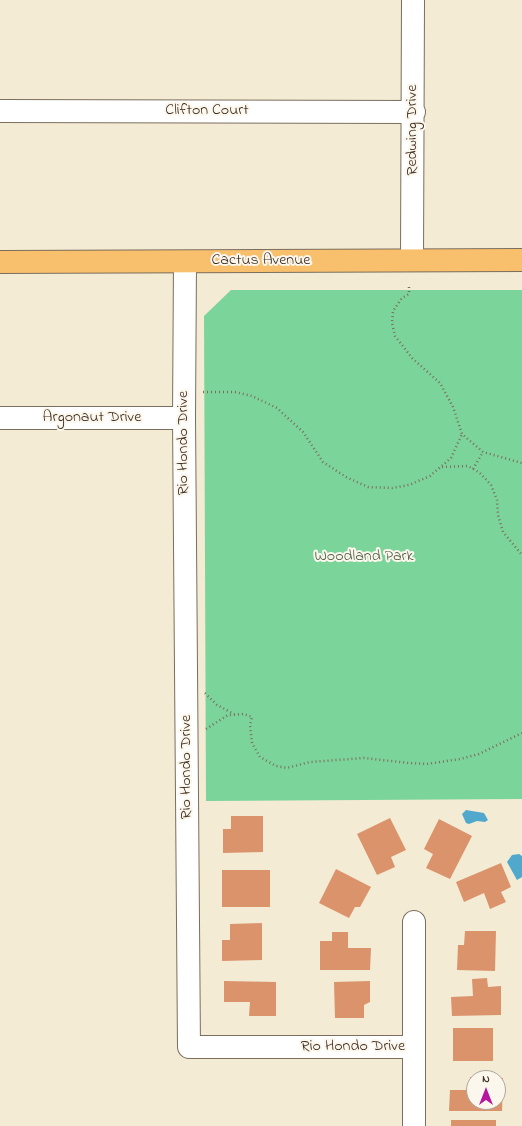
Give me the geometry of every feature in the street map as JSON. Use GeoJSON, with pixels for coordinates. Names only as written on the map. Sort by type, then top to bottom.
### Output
{"type":"FeatureCollection","features":[{"type":"Feature","properties":{"kind":"main road","name":"Cactus Avenue"},"geometry":{"type":"LineString","coordinates":[[0,262],[522,260]]}},
{"type":"Feature","properties":{"kind":"street","name":"Redwing Drive"},"geometry":{"type":"LineString","coordinates":[[412,260],[414,112],[413,0]]}},
{"type":"Feature","properties":{"kind":"street","name":"Clifton Court"},"geometry":{"type":"LineString","coordinates":[[0,111],[414,112]]}},
{"type":"Feature","properties":{"kind":"street","name":"Rio Hondo Drive"},"geometry":{"type":"LineString","coordinates":[[185,262],[184,418],[189,1047],[414,1047]]}},
{"type":"Feature","properties":{"kind":"street","name":"Argonaut Drive"},"geometry":{"type":"LineString","coordinates":[[0,418],[184,418]]}},
{"type":"Feature","properties":{"kind":"street"},"geometry":{"type":"LineString","coordinates":[[414,922],[414,1126]]}},
{"type":"Feature","properties":{"kind":"path"},"geometry":{"type":"LineString","coordinates":[[409,287],[409,294],[402,298],[393,311],[392,323],[395,336],[412,358],[440,383],[453,407],[462,434],[483,452],[522,463]]}},
{"type":"Feature","properties":{"kind":"path"},"geometry":{"type":"LineString","coordinates":[[202,392],[235,392],[252,396],[277,408],[303,432],[323,462],[346,477],[368,487],[392,488],[409,486],[430,476],[451,458],[462,434]]}},
{"type":"Feature","properties":{"kind":"path"},"geometry":{"type":"LineString","coordinates":[[473,469],[483,452]]}},
{"type":"Feature","properties":{"kind":"path"},"geometry":{"type":"LineString","coordinates":[[442,467],[456,465],[468,466],[480,473],[491,485],[497,500],[498,515],[503,532],[522,555]]}},
{"type":"Feature","properties":{"kind":"path"},"geometry":{"type":"LineString","coordinates":[[203,693],[206,693],[217,706],[234,714],[252,717],[250,725],[252,742],[260,757],[276,766],[287,768],[310,762],[364,758],[427,764],[460,759],[479,754],[522,733]]}},
{"type":"Feature","properties":{"kind":"path"},"geometry":{"type":"LineString","coordinates":[[203,729],[208,728],[218,720],[234,714]]}},
{"type":"Feature","properties":{"kind":"green space","name":"Woodland Park"},"geometry":{"type":"Polygon","coordinates":[[[231,290],[522,290],[522,799],[206,801],[204,316],[231,290]]]}},
{"type":"Feature","properties":{"kind":"water"},"geometry":{"type":"Polygon","coordinates":[[[466,810],[484,813],[488,820],[485,822],[477,821],[469,824],[466,823],[462,814],[466,810]]]}},
{"type":"Feature","properties":{"kind":"water"},"geometry":{"type":"Polygon","coordinates":[[[519,854],[522,856],[522,877],[517,880],[507,862],[512,855],[519,854]]]}},
{"type":"Feature","properties":{"kind":"building"},"geometry":{"type":"Polygon","coordinates":[[[231,816],[263,816],[263,852],[223,853],[223,829],[231,829],[231,816]]]}},
{"type":"Feature","properties":{"kind":"building"},"geometry":{"type":"Polygon","coordinates":[[[390,818],[406,850],[391,857],[395,867],[377,875],[357,834],[390,818]]]}},
{"type":"Feature","properties":{"kind":"building"},"geometry":{"type":"Polygon","coordinates":[[[439,819],[472,836],[450,879],[426,868],[433,854],[424,849],[439,819]]]}},
{"type":"Feature","properties":{"kind":"building"},"geometry":{"type":"Polygon","coordinates":[[[501,863],[511,887],[501,892],[506,902],[490,909],[484,893],[464,902],[456,882],[501,863]]]}},
{"type":"Feature","properties":{"kind":"building"},"geometry":{"type":"Polygon","coordinates":[[[336,869],[371,887],[360,907],[355,907],[349,918],[319,903],[336,869]]]}},
{"type":"Feature","properties":{"kind":"building"},"geometry":{"type":"Polygon","coordinates":[[[222,870],[270,870],[270,907],[222,907],[222,870]]]}},
{"type":"Feature","properties":{"kind":"building"},"geometry":{"type":"Polygon","coordinates":[[[262,923],[262,960],[222,961],[222,940],[230,940],[230,924],[262,923]]]}},
{"type":"Feature","properties":{"kind":"building"},"geometry":{"type":"Polygon","coordinates":[[[465,931],[496,931],[495,971],[457,970],[458,945],[464,945],[465,931]]]}},
{"type":"Feature","properties":{"kind":"building"},"geometry":{"type":"Polygon","coordinates":[[[332,932],[348,932],[348,948],[371,948],[370,970],[320,970],[320,941],[332,941],[332,932]]]}},
{"type":"Feature","properties":{"kind":"building"},"geometry":{"type":"Polygon","coordinates":[[[487,978],[488,987],[501,986],[501,1015],[452,1016],[451,997],[473,996],[472,979],[487,978]]]}},
{"type":"Feature","properties":{"kind":"building"},"geometry":{"type":"Polygon","coordinates":[[[224,981],[276,982],[276,1016],[249,1016],[250,1002],[224,1002],[224,981]]]}},
{"type":"Feature","properties":{"kind":"building"},"geometry":{"type":"Polygon","coordinates":[[[370,981],[370,1002],[364,1005],[364,1018],[335,1018],[334,982],[370,981]]]}},
{"type":"Feature","properties":{"kind":"building"},"geometry":{"type":"Polygon","coordinates":[[[453,1028],[493,1028],[493,1061],[453,1061],[453,1028]]]}},
{"type":"Feature","properties":{"kind":"building"},"geometry":{"type":"Polygon","coordinates":[[[450,1090],[466,1090],[466,1110],[502,1111],[449,1111],[450,1090]]]}},
{"type":"Feature","properties":{"kind":"building"},"geometry":{"type":"Polygon","coordinates":[[[451,1120],[496,1120],[496,1126],[451,1126],[451,1120]]]}}]}
